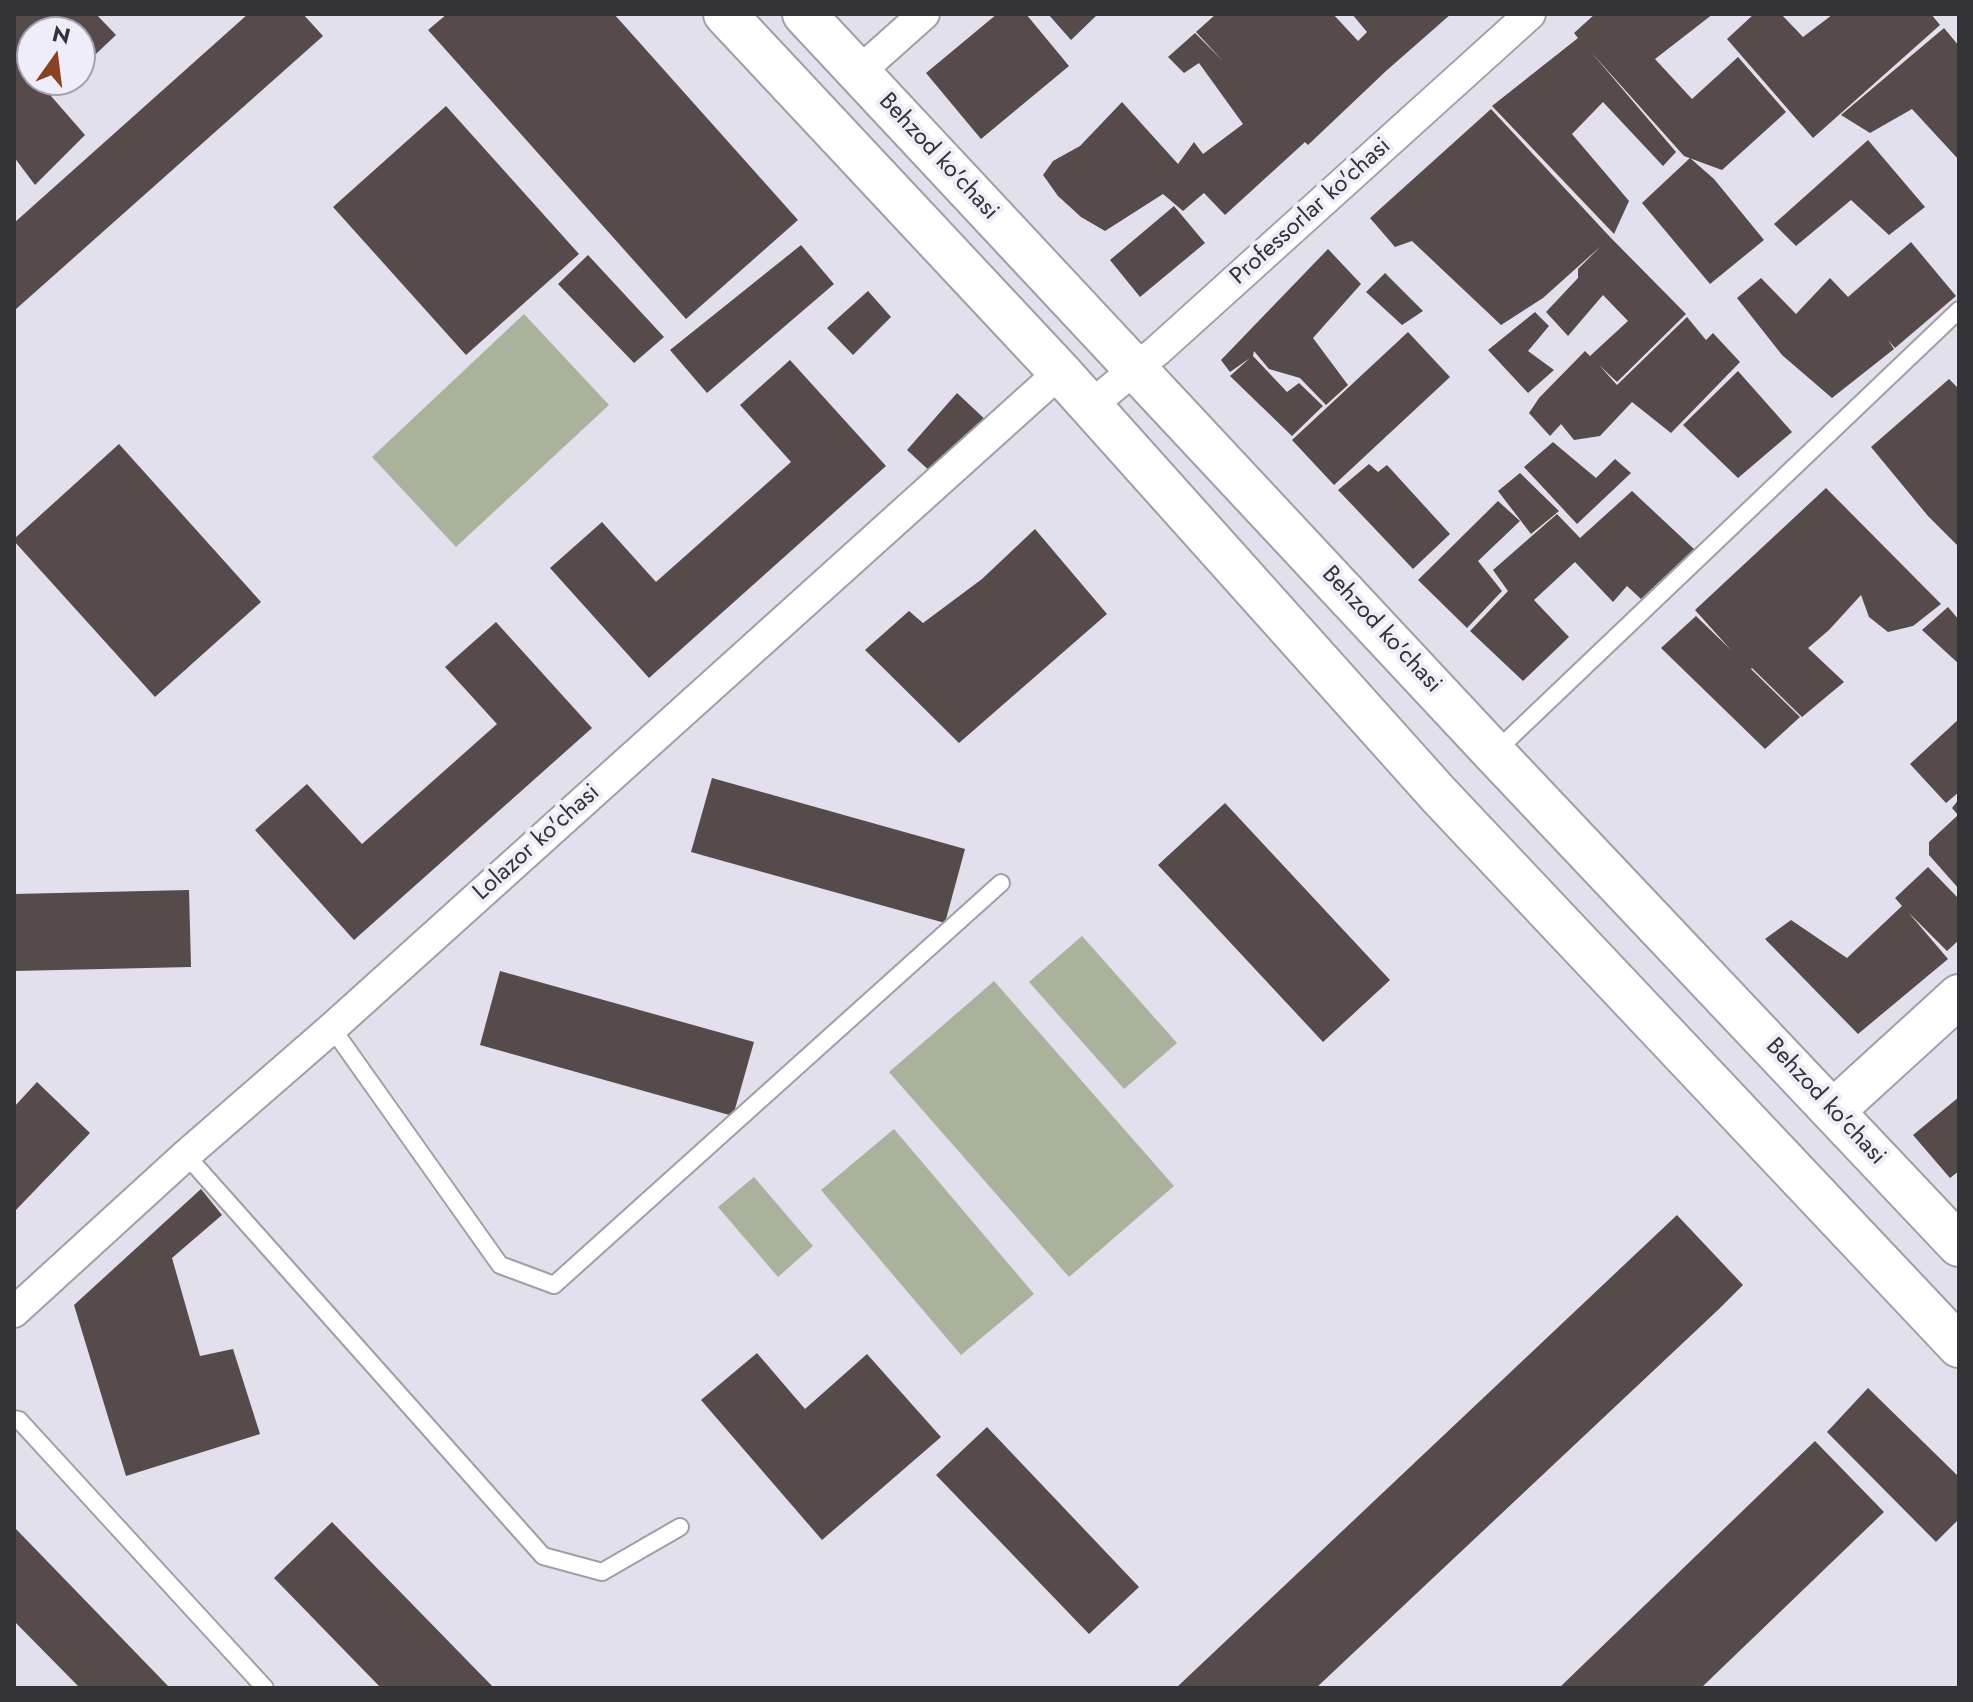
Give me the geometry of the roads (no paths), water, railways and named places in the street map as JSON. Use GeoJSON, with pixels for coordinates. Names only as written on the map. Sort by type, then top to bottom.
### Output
{"type":"FeatureCollection","features":[{"type":"Feature","properties":{"kind":"street"},"geometry":{"type":"LineString","coordinates":[[725,14],[1060,372],[1439,795],[1959,1346]]}},
{"type":"Feature","properties":{"kind":"street","name":"Behzod ko'chasi"},"geometry":{"type":"LineString","coordinates":[[804,14],[1494,753],[1959,1245]]}},
{"type":"Feature","properties":{"kind":"street"},"geometry":{"type":"LineString","coordinates":[[859,72],[924,14]]}},
{"type":"Feature","properties":{"kind":"street","name":"Professorlar ko'chasi"},"geometry":{"type":"LineString","coordinates":[[1089,407],[1137,368],[1530,14]]}},
{"type":"Feature","properties":{"kind":"street","name":"Lolazor ko'chasi"},"geometry":{"type":"LineString","coordinates":[[14,1312],[1060,372]]}},
{"type":"Feature","properties":{"kind":"street"},"geometry":{"type":"LineString","coordinates":[[1833,1111],[1959,996]]}},
{"type":"Feature","properties":{"kind":"lane"},"geometry":{"type":"LineString","coordinates":[[1494,753],[1959,310]]}},
{"type":"Feature","properties":{"kind":"lane"},"geometry":{"type":"LineString","coordinates":[[332,1028],[500,1265],[554,1285],[1001,883]]}},
{"type":"Feature","properties":{"kind":"lane"},"geometry":{"type":"LineString","coordinates":[[186,1155],[543,1556],[602,1572],[680,1527]]}},
{"type":"Feature","properties":{"kind":"lane"},"geometry":{"type":"LineString","coordinates":[[14,1419],[19,1420],[265,1688]]}}]}
